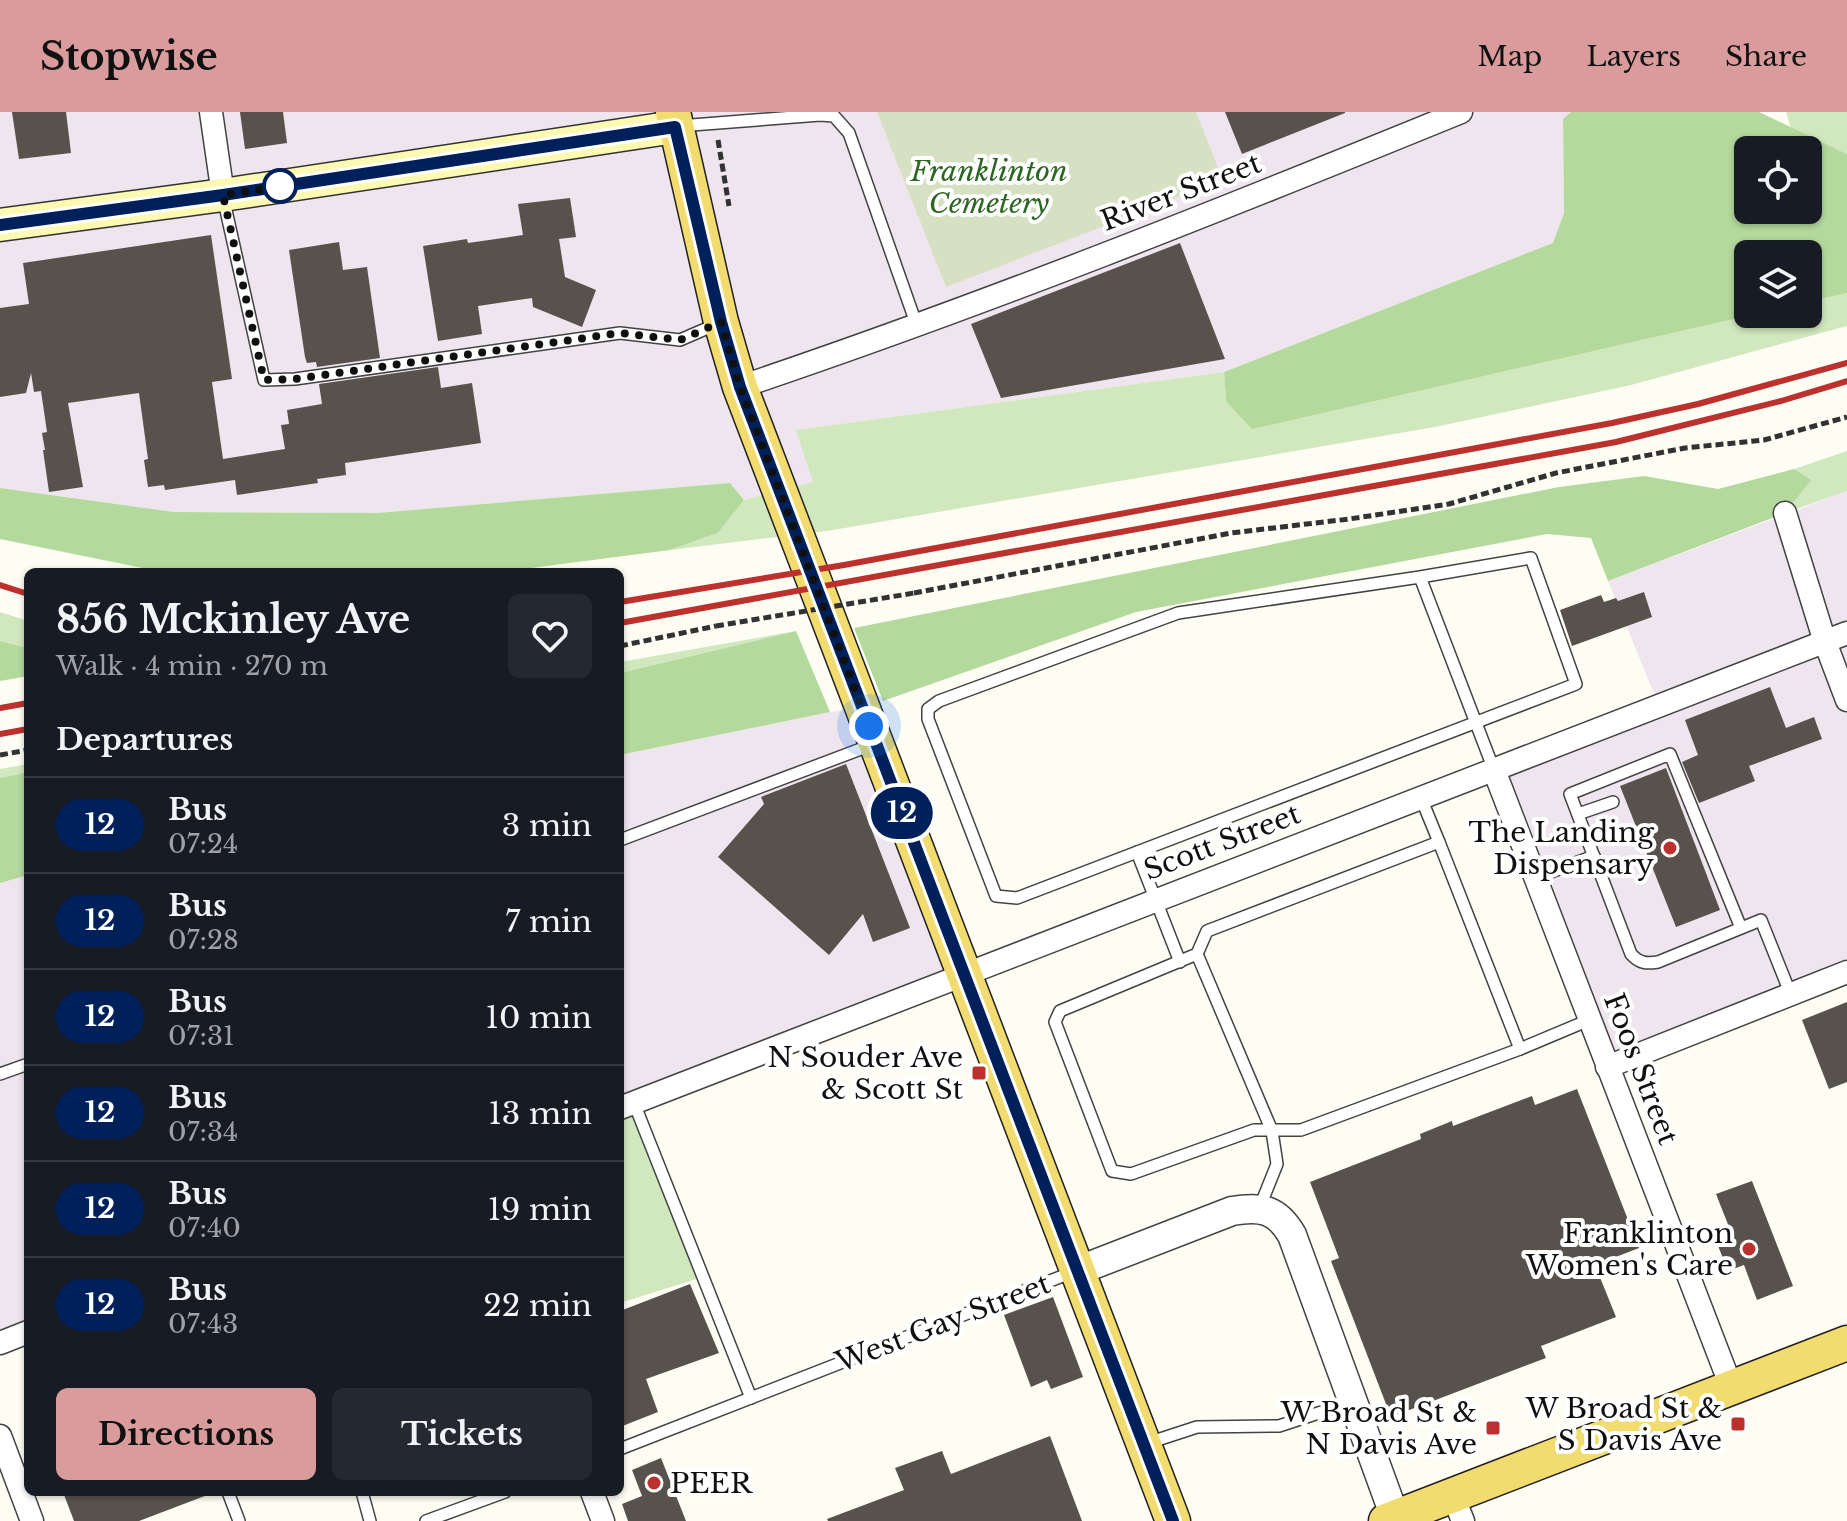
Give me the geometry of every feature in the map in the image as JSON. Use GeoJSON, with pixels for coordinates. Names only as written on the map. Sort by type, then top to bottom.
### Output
{"type":"FeatureCollection","features":[{"type":"Feature","properties":{"kind":"main road"},"geometry":{"type":"LineString","coordinates":[[0,225],[223,195],[674,119],[721,322],[740,387],[1173,1521]]}},
{"type":"Feature","properties":{"kind":"main road"},"geometry":{"type":"LineString","coordinates":[[1390,1519],[1458,1508],[1732,1389],[1847,1343]]}},
{"type":"Feature","properties":{"kind":"street"},"geometry":{"type":"LineString","coordinates":[[211,112],[223,195]]}},
{"type":"Feature","properties":{"kind":"street","name":"River Street"},"geometry":{"type":"LineString","coordinates":[[740,387],[917,326],[1234,204],[1461,112]]}},
{"type":"Feature","properties":{"kind":"street"},"geometry":{"type":"LineString","coordinates":[[1785,513],[1825,642],[1847,700]]}},
{"type":"Feature","properties":{"kind":"street","name":"Scott Street"},"geometry":{"type":"LineString","coordinates":[[627,1106],[1847,633]]}},
{"type":"Feature","properties":{"kind":"street","name":"Foos Street"},"geometry":{"type":"LineString","coordinates":[[1494,770],[1732,1389]]}},
{"type":"Feature","properties":{"kind":"street"},"geometry":{"type":"LineString","coordinates":[[1607,1067],[1847,972]]}},
{"type":"Feature","properties":{"kind":"street","name":"West Gay Street"},"geometry":{"type":"LineString","coordinates":[[1077,1271],[1232,1211],[1250,1208],[1264,1210]]}},
{"type":"Feature","properties":{"kind":"street"},"geometry":{"type":"LineString","coordinates":[[1264,1210],[1284,1220],[1292,1235],[1353,1401],[1390,1519]]}},
{"type":"Feature","properties":{"kind":"street"},"geometry":{"type":"LineString","coordinates":[[0,1343],[24,1334]]}},
{"type":"Feature","properties":{"kind":"street"},"geometry":{"type":"LineString","coordinates":[[0,1436],[32,1521]]}},
{"type":"Feature","properties":{"kind":"street"},"geometry":{"type":"LineString","coordinates":[[594,1496],[603,1521]]}},
{"type":"Feature","properties":{"kind":"lane"},"geometry":{"type":"LineString","coordinates":[[674,119],[820,115],[834,116],[842,122],[857,149],[917,326]]}},
{"type":"Feature","properties":{"kind":"lane"},"geometry":{"type":"LineString","coordinates":[[223,195],[264,380],[295,379],[620,333],[680,340],[721,322]]}},
{"type":"Feature","properties":{"kind":"lane"},"geometry":{"type":"LineString","coordinates":[[1531,558],[1576,684],[1475,722],[1017,898],[996,896],[928,719],[928,709],[939,701],[1178,613],[1531,558]]}},
{"type":"Feature","properties":{"kind":"lane"},"geometry":{"type":"LineString","coordinates":[[1420,577],[1494,770]]}},
{"type":"Feature","properties":{"kind":"lane"},"geometry":{"type":"LineString","coordinates":[[624,838],[875,744]]}},
{"type":"Feature","properties":{"kind":"lane"},"geometry":{"type":"LineString","coordinates":[[1741,928],[1670,754],[1570,794],[1631,954],[1637,960],[1645,964],[1658,962],[1761,920],[1791,995]]}},
{"type":"Feature","properties":{"kind":"lane"},"geometry":{"type":"LineString","coordinates":[[1421,798],[1520,1049]]}},
{"type":"Feature","properties":{"kind":"lane"},"geometry":{"type":"LineString","coordinates":[[1578,814],[1613,802]]}},
{"type":"Feature","properties":{"kind":"lane"},"geometry":{"type":"LineString","coordinates":[[1439,842],[1207,931],[1197,954],[1060,1011],[1055,1022],[1112,1171],[1131,1174],[1254,1130],[1301,1130],[1520,1049],[1589,1020]]}},
{"type":"Feature","properties":{"kind":"lane"},"geometry":{"type":"LineString","coordinates":[[1137,852],[1180,962]]}},
{"type":"Feature","properties":{"kind":"lane"},"geometry":{"type":"LineString","coordinates":[[1535,878],[1594,856]]}},
{"type":"Feature","properties":{"kind":"lane"},"geometry":{"type":"LineString","coordinates":[[1197,954],[1272,1131],[1277,1164],[1264,1210]]}},
{"type":"Feature","properties":{"kind":"lane"},"geometry":{"type":"LineString","coordinates":[[0,1074],[24,1065]]}},
{"type":"Feature","properties":{"kind":"lane"},"geometry":{"type":"LineString","coordinates":[[627,1106],[751,1398]]}},
{"type":"Feature","properties":{"kind":"lane","name":"West Gay Street"},"geometry":{"type":"LineString","coordinates":[[624,1447],[1077,1271]]}},
{"type":"Feature","properties":{"kind":"lane"},"geometry":{"type":"LineString","coordinates":[[1143,1445],[1197,1427],[1279,1426],[1353,1401]]}},
{"type":"Feature","properties":{"kind":"lane"},"geometry":{"type":"LineString","coordinates":[[230,1496],[239,1521]]}},
{"type":"Feature","properties":{"kind":"lane"},"geometry":{"type":"LineString","coordinates":[[363,1496],[370,1521]]}},
{"type":"Feature","properties":{"kind":"lane"},"geometry":{"type":"LineString","coordinates":[[426,1521],[494,1496]]}},
{"type":"Feature","properties":{"kind":"path"},"geometry":{"type":"LineString","coordinates":[[624,645],[1231,533],[1449,504],[1556,473],[1685,448],[1764,440],[1847,417]]}},
{"type":"Feature","properties":{"kind":"path"},"geometry":{"type":"LineString","coordinates":[[0,755],[24,751]]}},
{"type":"Feature","properties":{"kind":"shaded area"},"geometry":{"type":"Polygon","coordinates":[[[0,112],[1571,112],[1563,120],[1564,213],[1553,243],[1224,372],[797,430],[813,482],[744,500],[730,483],[377,513],[174,512],[0,488],[0,112]]]}},
{"type":"Feature","properties":{"kind":"shaded area"},"geometry":{"type":"Polygon","coordinates":[[[1847,491],[1847,972],[1607,1067],[1494,770],[1659,706],[1608,581],[1847,491]]]}},
{"type":"Feature","properties":{"kind":"shaded area"},"geometry":{"type":"Polygon","coordinates":[[[862,708],[963,975],[624,1106],[624,754],[862,708]]]}},
{"type":"Feature","properties":{"kind":"shaded area"},"geometry":{"type":"Polygon","coordinates":[[[24,876],[24,1334],[0,1343],[0,883],[24,876]]]}},
{"type":"Feature","properties":{"kind":"green space","name":"Franklinton Cemetery"},"geometry":{"type":"Polygon","coordinates":[[[877,112],[1196,112],[1223,180],[946,287],[877,112]]]}},
{"type":"Feature","properties":{"kind":"green space"},"geometry":{"type":"Polygon","coordinates":[[[1571,112],[1759,112],[1809,136],[1734,136],[1734,224],[1822,224],[1822,142],[1847,154],[1847,293],[1822,299],[1822,240],[1734,240],[1734,319],[1252,429],[1226,401],[1224,372],[1553,243],[1564,213],[1563,119],[1571,112]]]}},
{"type":"Feature","properties":{"kind":"green space"},"geometry":{"type":"Polygon","coordinates":[[[1786,112],[1847,112],[1847,154],[1822,142],[1822,136],[1808,136],[1791,128],[1786,112]]]}},
{"type":"Feature","properties":{"kind":"green space"},"geometry":{"type":"Polygon","coordinates":[[[1847,293],[1847,326],[1631,385],[1435,427],[827,531],[670,550],[718,533],[744,500],[813,482],[796,430],[1224,372],[1226,401],[1734,317],[1734,328],[1822,328],[1822,299],[1847,293]]]}},
{"type":"Feature","properties":{"kind":"green space"},"geometry":{"type":"Polygon","coordinates":[[[1847,451],[1847,491],[1785,513],[1810,480],[1794,469],[1847,451]]]}},
{"type":"Feature","properties":{"kind":"green space"},"geometry":{"type":"Polygon","coordinates":[[[1794,469],[1811,480],[1785,513],[1608,581],[1591,538],[1547,534],[1136,612],[883,701],[854,628],[1559,487],[1644,476],[1718,489],[1794,469]]]}},
{"type":"Feature","properties":{"kind":"green space"},"geometry":{"type":"Polygon","coordinates":[[[730,483],[744,500],[718,533],[670,550],[532,568],[142,568],[0,539],[0,488],[174,512],[377,513],[730,483]]]}},
{"type":"Feature","properties":{"kind":"green space"},"geometry":{"type":"Polygon","coordinates":[[[0,612],[24,620],[24,647],[0,641],[0,612]]]}},
{"type":"Feature","properties":{"kind":"green space"},"geometry":{"type":"Polygon","coordinates":[[[796,631],[624,672],[624,661],[796,631]]]}},
{"type":"Feature","properties":{"kind":"green space"},"geometry":{"type":"Polygon","coordinates":[[[796,631],[830,712],[624,754],[624,672],[796,631]]]}},
{"type":"Feature","properties":{"kind":"green space"},"geometry":{"type":"Polygon","coordinates":[[[0,641],[24,647],[24,677],[0,681],[0,641]]]}},
{"type":"Feature","properties":{"kind":"green space"},"geometry":{"type":"Polygon","coordinates":[[[24,765],[24,773],[0,778],[0,769],[24,765]]]}},
{"type":"Feature","properties":{"kind":"green space"},"geometry":{"type":"Polygon","coordinates":[[[24,773],[24,876],[0,883],[0,778],[24,773]]]}},
{"type":"Feature","properties":{"kind":"green space"},"geometry":{"type":"Polygon","coordinates":[[[634,1103],[703,1277],[624,1302],[624,1107],[634,1103]]]}},
{"type":"Feature","properties":{"kind":"building"},"geometry":{"type":"Polygon","coordinates":[[[12,112],[66,112],[71,153],[19,159],[12,112]]]}},
{"type":"Feature","properties":{"kind":"building"},"geometry":{"type":"Polygon","coordinates":[[[240,112],[283,112],[287,143],[245,149],[240,112]]]}},
{"type":"Feature","properties":{"kind":"building"},"geometry":{"type":"Polygon","coordinates":[[[1225,112],[1345,112],[1345,113],[1242,154],[1225,112]]]}},
{"type":"Feature","properties":{"kind":"building"},"geometry":{"type":"Polygon","coordinates":[[[570,198],[576,237],[559,239],[565,277],[596,290],[582,327],[533,307],[532,298],[478,306],[482,334],[438,341],[423,246],[523,235],[518,204],[570,198]]]}},
{"type":"Feature","properties":{"kind":"building"},"geometry":{"type":"Polygon","coordinates":[[[211,235],[232,379],[212,382],[223,459],[285,449],[281,425],[289,424],[287,410],[322,404],[319,384],[438,367],[441,388],[472,383],[481,443],[345,463],[346,475],[317,479],[318,483],[237,495],[235,480],[165,490],[164,485],[148,487],[144,460],[148,459],[139,393],[68,403],[83,487],[49,492],[42,433],[47,432],[41,391],[34,392],[31,373],[26,393],[0,397],[0,308],[29,304],[23,263],[211,235]]]}},
{"type":"Feature","properties":{"kind":"building"},"geometry":{"type":"Polygon","coordinates":[[[339,242],[343,270],[367,267],[380,358],[317,367],[316,362],[307,363],[305,357],[289,250],[339,242]]]}},
{"type":"Feature","properties":{"kind":"building"},"geometry":{"type":"Polygon","coordinates":[[[1180,243],[1225,359],[1001,398],[971,324],[1180,243]]]}},
{"type":"Feature","properties":{"kind":"building"},"geometry":{"type":"Polygon","coordinates":[[[1644,592],[1652,617],[1572,646],[1560,610],[1601,595],[1604,602],[1616,598],[1618,601],[1644,592]]]}},
{"type":"Feature","properties":{"kind":"building"},"geometry":{"type":"Polygon","coordinates":[[[1770,687],[1786,728],[1814,717],[1822,739],[1749,766],[1755,781],[1699,803],[1682,762],[1698,755],[1685,720],[1770,687]]]}},
{"type":"Feature","properties":{"kind":"building"},"geometry":{"type":"Polygon","coordinates":[[[846,764],[910,928],[873,942],[863,914],[829,955],[718,857],[764,804],[761,797],[846,764]]]}},
{"type":"Feature","properties":{"kind":"building","name":"The Landing Dispensary"},"geometry":{"type":"Polygon","coordinates":[[[1666,768],[1720,910],[1676,927],[1620,786],[1666,768]]]}},
{"type":"Feature","properties":{"kind":"building"},"geometry":{"type":"Polygon","coordinates":[[[1847,1002],[1847,1082],[1829,1089],[1802,1020],[1847,1002]]]}},
{"type":"Feature","properties":{"kind":"building"},"geometry":{"type":"Polygon","coordinates":[[[1577,1089],[1639,1248],[1595,1265],[1616,1317],[1541,1346],[1546,1358],[1391,1417],[1331,1261],[1339,1258],[1310,1182],[1421,1139],[1420,1134],[1452,1121],[1453,1126],[1532,1096],[1535,1105],[1577,1089]]]}},
{"type":"Feature","properties":{"kind":"building","name":"Franklinton Women's Care"},"geometry":{"type":"Polygon","coordinates":[[[1752,1181],[1793,1286],[1757,1300],[1744,1265],[1728,1271],[1713,1233],[1729,1227],[1716,1194],[1752,1181]]]}},
{"type":"Feature","properties":{"kind":"building"},"geometry":{"type":"Polygon","coordinates":[[[690,1284],[719,1353],[646,1379],[658,1412],[624,1425],[624,1309],[690,1284]]]}},
{"type":"Feature","properties":{"kind":"building"},"geometry":{"type":"Polygon","coordinates":[[[1053,1297],[1083,1377],[1051,1389],[1047,1380],[1031,1387],[1004,1315],[1053,1297]]]}},
{"type":"Feature","properties":{"kind":"building"},"geometry":{"type":"Polygon","coordinates":[[[1050,1436],[1082,1521],[827,1519],[904,1490],[895,1468],[942,1451],[951,1474],[1050,1436]]]}},
{"type":"Feature","properties":{"kind":"building","name":"PEER"},"geometry":{"type":"Polygon","coordinates":[[[661,1458],[686,1521],[628,1521],[622,1504],[642,1496],[632,1470],[661,1458]]]}},
{"type":"Feature","properties":{"kind":"building"},"geometry":{"type":"Polygon","coordinates":[[[65,1496],[205,1496],[139,1521],[74,1521],[65,1496]]]}},
{"type":"Feature","properties":{"kind":"railway"},"geometry":{"type":"LineString","coordinates":[[624,601],[844,565],[1612,423],[1698,404],[1847,363]]}},
{"type":"Feature","properties":{"kind":"railway"},"geometry":{"type":"LineString","coordinates":[[624,622],[1616,442],[1781,401],[1847,381]]}},
{"type":"Feature","properties":{"kind":"railway"},"geometry":{"type":"LineString","coordinates":[[0,585],[24,593]]}},
{"type":"Feature","properties":{"kind":"railway"},"geometry":{"type":"LineString","coordinates":[[0,708],[24,704]]}},
{"type":"Feature","properties":{"kind":"railway"},"geometry":{"type":"LineString","coordinates":[[0,734],[24,730]]}},
{"type":"Feature","properties":{"kind":"bus line","name":"12"},"geometry":{"type":"LineString","coordinates":[[0,225],[675,127],[721,322],[740,387],[1173,1521]]}},
{"type":"Feature","properties":{"kind":"place","name":"The Landing Dispensary"},"geometry":{"type":"Point","coordinates":[1670,848]}},
{"type":"Feature","properties":{"kind":"place","name":"N Souder Ave & Scott St"},"geometry":{"type":"Point","coordinates":[979,1073]}},
{"type":"Feature","properties":{"kind":"place","name":"Franklinton Women's Care"},"geometry":{"type":"Point","coordinates":[1749,1249]}},
{"type":"Feature","properties":{"kind":"place","name":"W Broad St & S Davis Ave"},"geometry":{"type":"Point","coordinates":[1738,1424]}},
{"type":"Feature","properties":{"kind":"place","name":"W Broad St & N Davis Ave"},"geometry":{"type":"Point","coordinates":[1493,1428]}},
{"type":"Feature","properties":{"kind":"place","name":"PEER"},"geometry":{"type":"Point","coordinates":[654,1483]}},
{"type":"Feature","properties":{"kind":"route"},"geometry":{"type":"LineString","coordinates":[[280,186],[284,186],[223,195],[264,380],[295,379],[620,333],[680,340],[721,322],[740,387],[869,726]]}}]}
